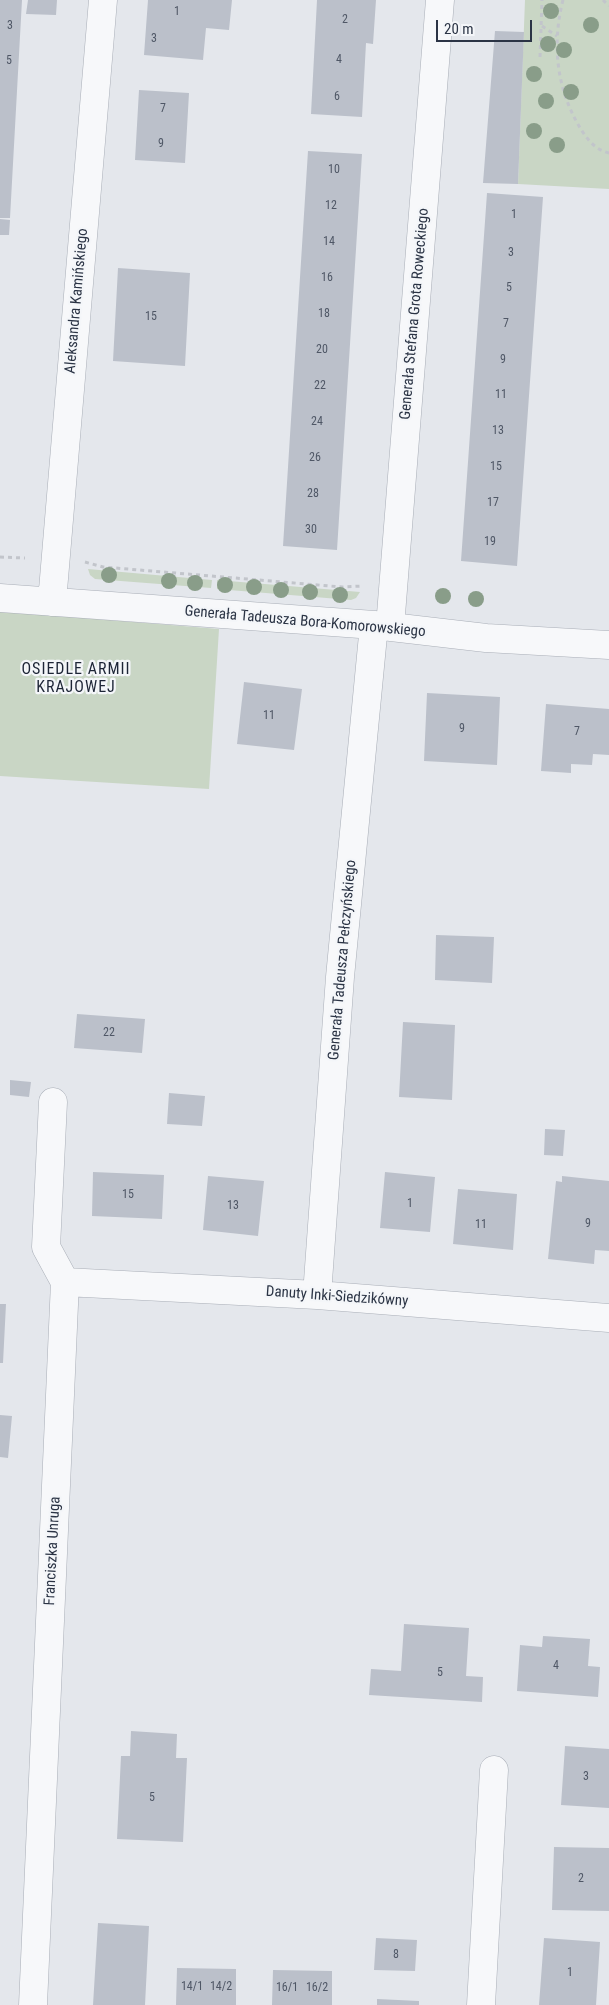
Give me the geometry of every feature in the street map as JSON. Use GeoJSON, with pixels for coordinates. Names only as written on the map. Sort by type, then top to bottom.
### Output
{"type":"FeatureCollection","features":[{"type":"Feature","properties":{"kind":"street","name":"Aleksandra Kamińskiego"},"geometry":{"type":"LineString","coordinates":[[52,602],[103,0]]}},
{"type":"Feature","properties":{"kind":"street","name":"Generała Stefana Grota Roweckiego"},"geometry":{"type":"LineString","coordinates":[[382,626],[393,585],[440,0]]}},
{"type":"Feature","properties":{"kind":"street","name":"Generała Tadeusza Bora-Komorowskiego"},"geometry":{"type":"LineString","coordinates":[[0,598],[382,626],[486,638],[609,645]]}},
{"type":"Feature","properties":{"kind":"street","name":"Generała Tadeusza Pełczyńskiego"},"geometry":{"type":"LineString","coordinates":[[318,1295],[340,977],[382,626]]}},
{"type":"Feature","properties":{"kind":"street"},"geometry":{"type":"LineString","coordinates":[[53,1102],[46,1247],[65,1282]]}},
{"type":"Feature","properties":{"kind":"street","name":"Danuty Inki-Siedzikówny"},"geometry":{"type":"LineString","coordinates":[[65,1282],[318,1295],[609,1318]]}},
{"type":"Feature","properties":{"kind":"street","name":"Franciszka Unruga"},"geometry":{"type":"LineString","coordinates":[[33,2005],[65,1282]]}},
{"type":"Feature","properties":{"kind":"street"},"geometry":{"type":"LineString","coordinates":[[481,2005],[494,1770]]}},
{"type":"Feature","properties":{"kind":"path"},"geometry":{"type":"LineString","coordinates":[[540,57],[542,0]]}},
{"type":"Feature","properties":{"kind":"path"},"geometry":{"type":"LineString","coordinates":[[563,0],[557,36],[558,71],[566,102],[584,136],[594,146],[609,153]]}},
{"type":"Feature","properties":{"kind":"path"},"geometry":{"type":"LineString","coordinates":[[603,0],[609,6]]}},
{"type":"Feature","properties":{"kind":"path"},"geometry":{"type":"LineString","coordinates":[[542,26],[557,36]]}},
{"type":"Feature","properties":{"kind":"path"},"geometry":{"type":"LineString","coordinates":[[0,557],[18,559],[56,554],[103,567],[342,587],[393,585]]}},
{"type":"Feature","properties":{"kind":"green space"},"geometry":{"type":"Polygon","coordinates":[[[525,0],[609,0],[609,189],[518,184],[525,0]]]}},
{"type":"Feature","properties":{"kind":"green space"},"geometry":{"type":"Polygon","coordinates":[[[88,569],[212,580],[211,588],[95,579],[90,575],[88,569]]]}},
{"type":"Feature","properties":{"kind":"green space"},"geometry":{"type":"Polygon","coordinates":[[[217,580],[360,592],[356,598],[351,600],[217,589],[217,580]]]}},
{"type":"Feature","properties":{"kind":"green space"},"geometry":{"type":"Polygon","coordinates":[[[0,611],[219,629],[209,789],[0,776],[0,611]]]}},
{"type":"Feature","properties":{"kind":"building"},"geometry":{"type":"Polygon","coordinates":[[[0,0],[22,0],[10,218],[0,218],[0,0]]]}},
{"type":"Feature","properties":{"kind":"building"},"geometry":{"type":"Polygon","coordinates":[[[28,0],[57,0],[56,15],[26,14],[28,0]]]}},
{"type":"Feature","properties":{"kind":"building"},"geometry":{"type":"Polygon","coordinates":[[[148,0],[232,0],[229,30],[206,28],[203,60],[144,55],[148,0]]]}},
{"type":"Feature","properties":{"kind":"building"},"geometry":{"type":"Polygon","coordinates":[[[317,0],[376,0],[373,44],[366,43],[362,117],[311,114],[317,0]]]}},
{"type":"Feature","properties":{"kind":"building"},"geometry":{"type":"Polygon","coordinates":[[[495,31],[524,32],[518,184],[483,183],[495,31]]]}},
{"type":"Feature","properties":{"kind":"building"},"geometry":{"type":"Polygon","coordinates":[[[139,90],[189,93],[185,163],[135,160],[139,90]]]}},
{"type":"Feature","properties":{"kind":"building"},"geometry":{"type":"Polygon","coordinates":[[[308,151],[362,154],[337,550],[283,546],[308,151]]]}},
{"type":"Feature","properties":{"kind":"building"},"geometry":{"type":"Polygon","coordinates":[[[487,193],[543,197],[517,566],[461,561],[487,193]]]}},
{"type":"Feature","properties":{"kind":"building"},"geometry":{"type":"Polygon","coordinates":[[[0,219],[10,220],[9,235],[0,235],[0,219]]]}},
{"type":"Feature","properties":{"kind":"building"},"geometry":{"type":"Polygon","coordinates":[[[118,268],[190,273],[185,366],[113,361],[118,268]]]}},
{"type":"Feature","properties":{"kind":"building"},"geometry":{"type":"Polygon","coordinates":[[[244,682],[302,689],[294,750],[237,744],[244,682]]]}},
{"type":"Feature","properties":{"kind":"building"},"geometry":{"type":"Polygon","coordinates":[[[427,693],[500,697],[497,765],[424,761],[427,693]]]}},
{"type":"Feature","properties":{"kind":"building"},"geometry":{"type":"Polygon","coordinates":[[[546,704],[609,709],[609,755],[593,754],[592,765],[571,764],[571,773],[541,771],[546,704]]]}},
{"type":"Feature","properties":{"kind":"building"},"geometry":{"type":"Polygon","coordinates":[[[436,935],[494,937],[492,983],[435,980],[436,935]]]}},
{"type":"Feature","properties":{"kind":"building"},"geometry":{"type":"Polygon","coordinates":[[[77,1014],[145,1019],[142,1053],[74,1048],[77,1014]]]}},
{"type":"Feature","properties":{"kind":"building"},"geometry":{"type":"Polygon","coordinates":[[[403,1022],[455,1025],[452,1100],[399,1097],[403,1022]]]}},
{"type":"Feature","properties":{"kind":"building"},"geometry":{"type":"Polygon","coordinates":[[[10,1080],[31,1082],[29,1097],[10,1095],[10,1080]]]}},
{"type":"Feature","properties":{"kind":"building"},"geometry":{"type":"Polygon","coordinates":[[[169,1093],[205,1096],[202,1126],[167,1124],[169,1093]]]}},
{"type":"Feature","properties":{"kind":"building"},"geometry":{"type":"Polygon","coordinates":[[[545,1129],[565,1130],[563,1156],[544,1155],[545,1129]]]}},
{"type":"Feature","properties":{"kind":"building"},"geometry":{"type":"Polygon","coordinates":[[[93,1172],[164,1175],[162,1219],[92,1216],[93,1172]]]}},
{"type":"Feature","properties":{"kind":"building"},"geometry":{"type":"Polygon","coordinates":[[[385,1172],[435,1177],[430,1232],[380,1228],[385,1172]]]}},
{"type":"Feature","properties":{"kind":"building"},"geometry":{"type":"Polygon","coordinates":[[[208,1176],[264,1181],[258,1236],[203,1230],[208,1176]]]}},
{"type":"Feature","properties":{"kind":"building"},"geometry":{"type":"Polygon","coordinates":[[[562,1176],[609,1181],[609,1251],[595,1250],[594,1264],[548,1259],[556,1181],[562,1182],[562,1176]]]}},
{"type":"Feature","properties":{"kind":"building"},"geometry":{"type":"Polygon","coordinates":[[[458,1189],[517,1194],[513,1250],[453,1244],[458,1189]]]}},
{"type":"Feature","properties":{"kind":"building"},"geometry":{"type":"Polygon","coordinates":[[[0,1304],[6,1304],[3,1363],[0,1363],[0,1304]]]}},
{"type":"Feature","properties":{"kind":"building"},"geometry":{"type":"Polygon","coordinates":[[[0,1415],[12,1416],[8,1458],[0,1457],[0,1415]]]}},
{"type":"Feature","properties":{"kind":"building"},"geometry":{"type":"Polygon","coordinates":[[[404,1624],[469,1628],[466,1676],[483,1677],[482,1702],[369,1695],[371,1669],[401,1671],[404,1624]]]}},
{"type":"Feature","properties":{"kind":"building"},"geometry":{"type":"Polygon","coordinates":[[[543,1636],[590,1639],[588,1666],[600,1667],[598,1697],[517,1691],[520,1645],[542,1647],[543,1636]]]}},
{"type":"Feature","properties":{"kind":"building"},"geometry":{"type":"Polygon","coordinates":[[[131,1731],[177,1734],[176,1758],[187,1758],[183,1842],[117,1839],[121,1756],[130,1756],[131,1731]]]}},
{"type":"Feature","properties":{"kind":"building"},"geometry":{"type":"Polygon","coordinates":[[[565,1746],[609,1749],[609,1808],[561,1805],[565,1746]]]}},
{"type":"Feature","properties":{"kind":"building"},"geometry":{"type":"Polygon","coordinates":[[[554,1847],[609,1848],[609,1911],[552,1910],[554,1847]]]}},
{"type":"Feature","properties":{"kind":"building"},"geometry":{"type":"Polygon","coordinates":[[[98,1923],[149,1926],[145,2005],[93,2005],[98,1923]]]}},
{"type":"Feature","properties":{"kind":"building"},"geometry":{"type":"Polygon","coordinates":[[[376,1938],[417,1940],[415,1971],[374,1970],[376,1938]]]}},
{"type":"Feature","properties":{"kind":"building"},"geometry":{"type":"Polygon","coordinates":[[[544,1938],[600,1942],[596,2005],[539,2005],[544,1938]]]}},
{"type":"Feature","properties":{"kind":"building"},"geometry":{"type":"Polygon","coordinates":[[[177,1968],[236,1969],[236,2005],[176,2005],[177,1968]]]}},
{"type":"Feature","properties":{"kind":"building"},"geometry":{"type":"Polygon","coordinates":[[[273,1970],[332,1971],[332,2005],[272,2005],[273,1970]]]}},
{"type":"Feature","properties":{"kind":"building"},"geometry":{"type":"Polygon","coordinates":[[[377,1999],[419,2001],[419,2005],[377,2005],[377,1999]]]}},
{"type":"Feature","properties":{"kind":"district","name":"OSIEDLE ARMII KRAJOWEJ"},"geometry":{"type":"Point","coordinates":[76,679]}}]}
